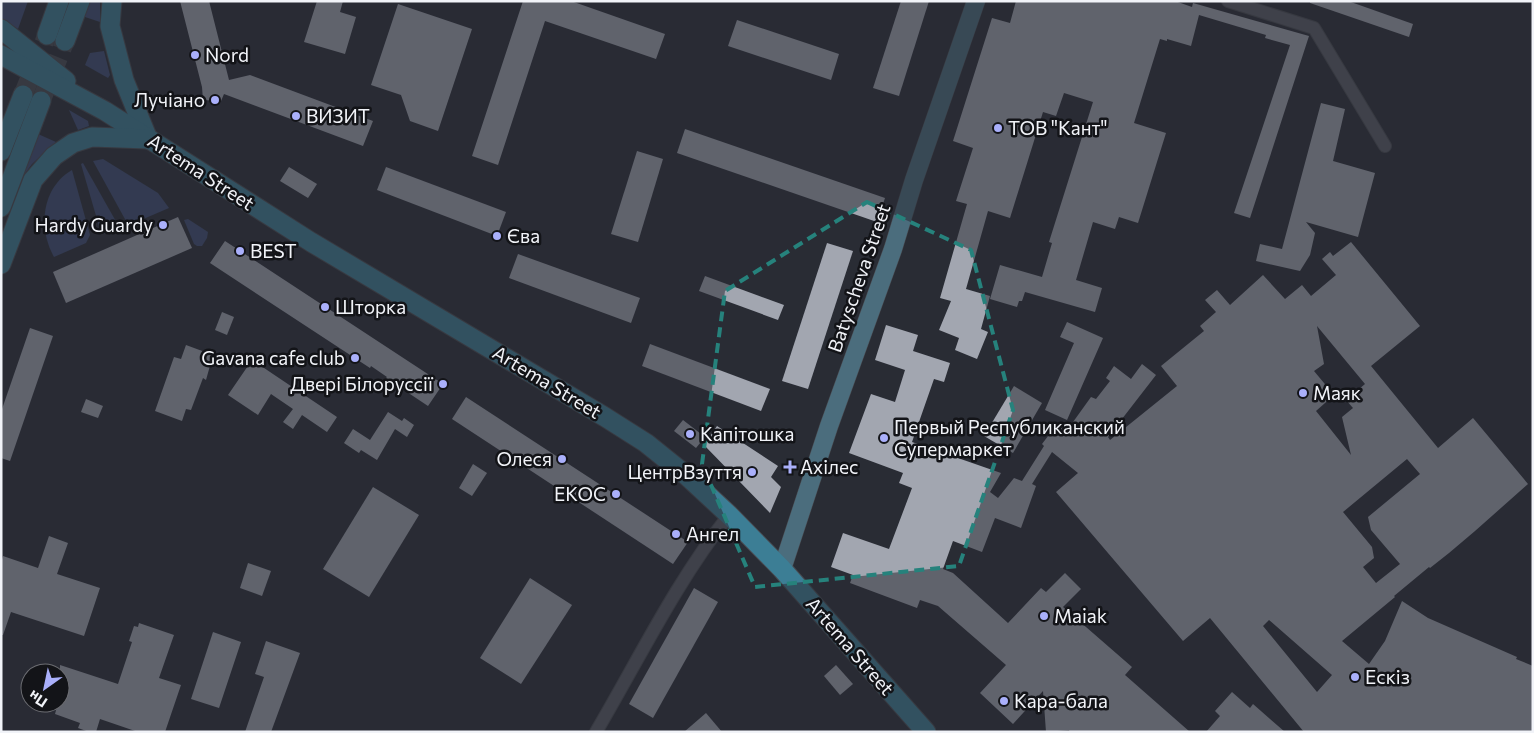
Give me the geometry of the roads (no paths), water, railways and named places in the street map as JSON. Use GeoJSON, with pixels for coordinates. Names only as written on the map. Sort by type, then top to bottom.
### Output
{"type":"FeatureCollection","features":[{"type":"Feature","properties":{"kind":"main road"},"geometry":{"type":"LineString","coordinates":[[47,35],[59,1]]}},
{"type":"Feature","properties":{"kind":"main road"},"geometry":{"type":"LineString","coordinates":[[65,41],[80,1]]}},
{"type":"Feature","properties":{"kind":"main road"},"geometry":{"type":"LineString","coordinates":[[1,264],[33,180],[54,156],[73,143],[92,137],[148,139],[124,80],[110,26],[112,1]]}},
{"type":"Feature","properties":{"kind":"main road","name":"Artema Street"},"geometry":{"type":"LineString","coordinates":[[1,29],[105,111],[148,139],[311,242],[646,443],[687,476],[729,515],[782,569],[926,732]]}},
{"type":"Feature","properties":{"kind":"main road","name":"Artema Street"},"geometry":{"type":"LineString","coordinates":[[1,56],[105,111]]}},
{"type":"Feature","properties":{"kind":"main road"},"geometry":{"type":"LineString","coordinates":[[1,152],[23,94]]}},
{"type":"Feature","properties":{"kind":"main road"},"geometry":{"type":"LineString","coordinates":[[1,207],[41,102]]}},
{"type":"Feature","properties":{"kind":"street","name":"Batyscheva Street"},"geometry":{"type":"LineString","coordinates":[[782,569],[829,426],[893,249],[914,180],[976,1]]}},
{"type":"Feature","properties":{"kind":"street"},"geometry":{"type":"LineString","coordinates":[[1228,1],[1314,28],[1385,146]]}},
{"type":"Feature","properties":{"kind":"street"},"geometry":{"type":"LineString","coordinates":[[596,732],[678,587],[706,543],[729,515]]}},
{"type":"Feature","properties":{"kind":"tunnel"},"geometry":{"type":"LineString","coordinates":[[23,95],[47,35]]}},
{"type":"Feature","properties":{"kind":"tunnel"},"geometry":{"type":"LineString","coordinates":[[41,101],[65,41]]}},
{"type":"Feature","properties":{"kind":"place","name":"Nord"},"geometry":{"type":"Point","coordinates":[195,55]}},
{"type":"Feature","properties":{"kind":"place","name":"Лучіано"},"geometry":{"type":"Point","coordinates":[215,100]}},
{"type":"Feature","properties":{"kind":"place","name":"ВИЗИТ"},"geometry":{"type":"Point","coordinates":[296,116]}},
{"type":"Feature","properties":{"kind":"place","name":"ТОВ \"Кант\""},"geometry":{"type":"Point","coordinates":[998,128]}},
{"type":"Feature","properties":{"kind":"place","name":"Hardy Guardy"},"geometry":{"type":"Point","coordinates":[163,225]}},
{"type":"Feature","properties":{"kind":"place","name":"Єва"},"geometry":{"type":"Point","coordinates":[497,236]}},
{"type":"Feature","properties":{"kind":"place","name":"BEST"},"geometry":{"type":"Point","coordinates":[240,251]}},
{"type":"Feature","properties":{"kind":"place","name":"Шторка"},"geometry":{"type":"Point","coordinates":[325,307]}},
{"type":"Feature","properties":{"kind":"place","name":"Gavana cafe club"},"geometry":{"type":"Point","coordinates":[355,358]}},
{"type":"Feature","properties":{"kind":"place","name":"Двері Білоруссії"},"geometry":{"type":"Point","coordinates":[443,384]}},
{"type":"Feature","properties":{"kind":"place","name":"Маяк"},"geometry":{"type":"Point","coordinates":[1303,393]}},
{"type":"Feature","properties":{"kind":"place","name":"Капітошка"},"geometry":{"type":"Point","coordinates":[690,434]}},
{"type":"Feature","properties":{"kind":"place","name":"Первый Республиканский Супермаркет"},"geometry":{"type":"Point","coordinates":[884,438]}},
{"type":"Feature","properties":{"kind":"place","name":"Олеся"},"geometry":{"type":"Point","coordinates":[562,459]}},
{"type":"Feature","properties":{"kind":"place","name":"Ахілес"},"geometry":{"type":"Point","coordinates":[790,467]}},
{"type":"Feature","properties":{"kind":"place","name":"ЦентрВзуття"},"geometry":{"type":"Point","coordinates":[752,472]}},
{"type":"Feature","properties":{"kind":"place","name":"ЕКОС"},"geometry":{"type":"Point","coordinates":[616,494]}},
{"type":"Feature","properties":{"kind":"place","name":"Ангел"},"geometry":{"type":"Point","coordinates":[676,534]}},
{"type":"Feature","properties":{"kind":"place","name":"Maiak"},"geometry":{"type":"Point","coordinates":[1044,616]}},
{"type":"Feature","properties":{"kind":"place","name":"Ескіз"},"geometry":{"type":"Point","coordinates":[1355,677]}},
{"type":"Feature","properties":{"kind":"place","name":"Кара-бала"},"geometry":{"type":"Point","coordinates":[1004,701]}}]}
